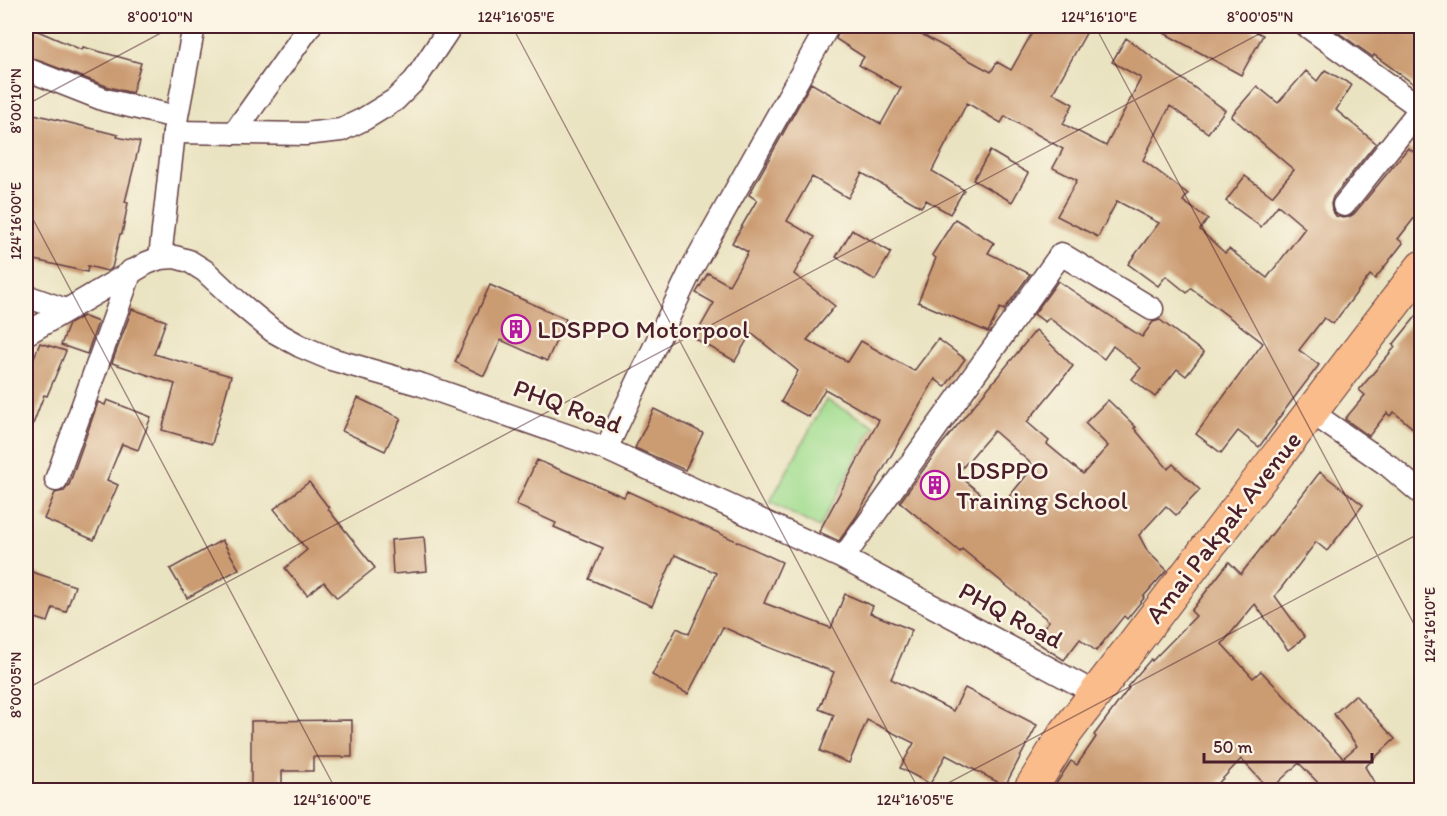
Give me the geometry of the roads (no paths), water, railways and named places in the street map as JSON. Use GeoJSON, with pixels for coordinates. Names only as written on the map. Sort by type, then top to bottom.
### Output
{"type":"FeatureCollection","features":[{"type":"Feature","properties":{"kind":"highway","name":"Amai Pakpak Avenue"},"geometry":{"type":"LineString","coordinates":[[1030,790],[1064,735],[1095,693],[1422,267]]}},
{"type":"Feature","properties":{"kind":"street"},"geometry":{"type":"LineString","coordinates":[[26,334],[131,271],[160,258],[175,124],[194,26]]}},
{"type":"Feature","properties":{"kind":"street"},"geometry":{"type":"LineString","coordinates":[[234,133],[310,26]]}},
{"type":"Feature","properties":{"kind":"street"},"geometry":{"type":"LineString","coordinates":[[26,69],[175,124],[234,133],[305,134],[341,130],[395,100],[415,80],[451,26]]}},
{"type":"Feature","properties":{"kind":"street"},"geometry":{"type":"LineString","coordinates":[[606,449],[692,268],[828,26]]}},
{"type":"Feature","properties":{"kind":"street"},"geometry":{"type":"LineString","coordinates":[[1307,26],[1421,109],[1344,205]]}},
{"type":"Feature","properties":{"kind":"street"},"geometry":{"type":"LineString","coordinates":[[843,558],[1061,254],[1152,309]]}},
{"type":"Feature","properties":{"kind":"street","name":"PHQ Road"},"geometry":{"type":"LineString","coordinates":[[160,258],[175,257],[197,266],[273,331],[300,346],[331,359],[422,385],[606,449],[843,558],[1095,693]]}},
{"type":"Feature","properties":{"kind":"street"},"geometry":{"type":"LineString","coordinates":[[56,480],[131,271]]}},
{"type":"Feature","properties":{"kind":"street"},"geometry":{"type":"LineString","coordinates":[[26,296],[66,310]]}},
{"type":"Feature","properties":{"kind":"street"},"geometry":{"type":"LineString","coordinates":[[1311,412],[1389,466],[1422,494]]}},
{"type":"Feature","properties":{"kind":"place","name":"LDSPPO Motorpool"},"geometry":{"type":"Point","coordinates":[516,329]}},
{"type":"Feature","properties":{"kind":"place","name":"LDSPPO Training School"},"geometry":{"type":"Point","coordinates":[935,485]}}]}
